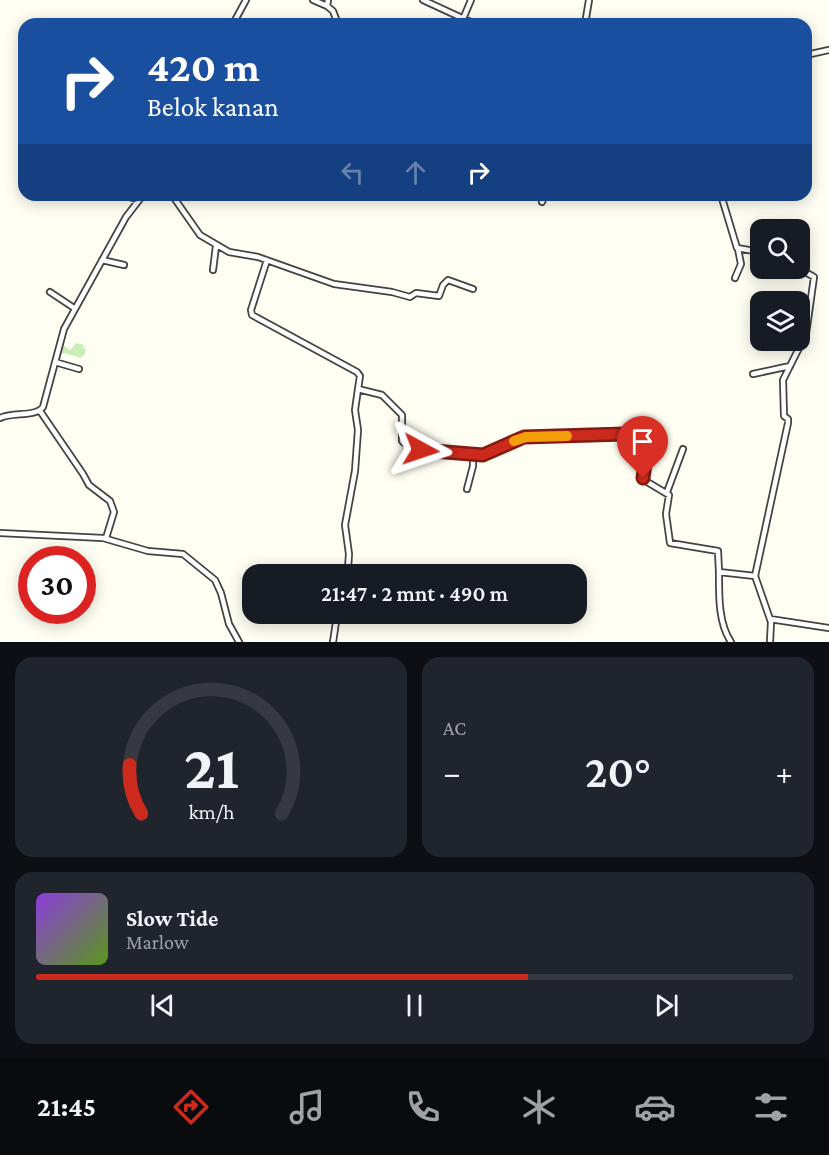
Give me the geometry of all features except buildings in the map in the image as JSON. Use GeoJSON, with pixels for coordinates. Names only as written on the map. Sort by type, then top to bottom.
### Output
{"type":"FeatureCollection","features":[{"type":"Feature","properties":{"kind":"street"},"geometry":{"type":"LineString","coordinates":[[236,18],[246,0]]}},
{"type":"Feature","properties":{"kind":"street"},"geometry":{"type":"LineString","coordinates":[[313,0],[327,3],[336,18]]}},
{"type":"Feature","properties":{"kind":"street"},"geometry":{"type":"LineString","coordinates":[[423,0],[461,18]]}},
{"type":"Feature","properties":{"kind":"street"},"geometry":{"type":"LineString","coordinates":[[463,18],[471,0]]}},
{"type":"Feature","properties":{"kind":"street"},"geometry":{"type":"LineString","coordinates":[[586,18],[589,0]]}},
{"type":"Feature","properties":{"kind":"street"},"geometry":{"type":"LineString","coordinates":[[812,54],[829,50]]}},
{"type":"Feature","properties":{"kind":"street"},"geometry":{"type":"LineString","coordinates":[[40,411],[46,398],[64,329],[126,217],[138,201]]}},
{"type":"Feature","properties":{"kind":"street"},"geometry":{"type":"LineString","coordinates":[[176,201],[200,235],[216,246],[229,252],[267,260],[334,284],[392,292],[410,297],[415,293],[439,296],[443,285],[448,280],[473,289]]}},
{"type":"Feature","properties":{"kind":"street"},"geometry":{"type":"LineString","coordinates":[[723,201],[741,264],[735,278]]}},
{"type":"Feature","properties":{"kind":"street"},"geometry":{"type":"LineString","coordinates":[[213,270],[216,246]]}},
{"type":"Feature","properties":{"kind":"street"},"geometry":{"type":"LineString","coordinates":[[738,249],[750,251]]}},
{"type":"Feature","properties":{"kind":"street"},"geometry":{"type":"LineString","coordinates":[[267,260],[251,310],[252,315],[357,372],[360,376],[354,410],[358,430],[355,471],[345,525],[348,564]]}},
{"type":"Feature","properties":{"kind":"street"},"geometry":{"type":"LineString","coordinates":[[102,261],[124,265]]}},
{"type":"Feature","properties":{"kind":"street"},"geometry":{"type":"LineString","coordinates":[[770,642],[772,627],[755,576],[788,423],[788,419],[784,416],[783,380],[806,334],[814,278],[810,274]]}},
{"type":"Feature","properties":{"kind":"street"},"geometry":{"type":"LineString","coordinates":[[50,292],[74,308]]}},
{"type":"Feature","properties":{"kind":"street"},"geometry":{"type":"LineString","coordinates":[[55,362],[79,369]]}},
{"type":"Feature","properties":{"kind":"street"},"geometry":{"type":"LineString","coordinates":[[753,374],[790,366]]}},
{"type":"Feature","properties":{"kind":"street"},"geometry":{"type":"LineString","coordinates":[[358,389],[382,395],[402,415],[402,442],[424,450],[486,454],[526,437],[611,433],[642,436],[646,451],[644,480],[651,486],[667,492]]}},
{"type":"Feature","properties":{"kind":"street"},"geometry":{"type":"LineString","coordinates":[[0,418],[11,414],[40,411]]}},
{"type":"Feature","properties":{"kind":"street"},"geometry":{"type":"LineString","coordinates":[[40,411],[89,486],[110,501],[114,512],[106,538]]}},
{"type":"Feature","properties":{"kind":"street"},"geometry":{"type":"LineString","coordinates":[[683,449],[667,492],[666,523],[670,543],[718,551],[721,618],[731,642]]}},
{"type":"Feature","properties":{"kind":"street"},"geometry":{"type":"LineString","coordinates":[[467,489],[473,466],[473,454]]}},
{"type":"Feature","properties":{"kind":"street"},"geometry":{"type":"LineString","coordinates":[[0,533],[106,538],[148,551],[183,554],[215,580],[221,593],[226,617],[239,642]]}},
{"type":"Feature","properties":{"kind":"street"},"geometry":{"type":"LineString","coordinates":[[719,572],[755,576]]}},
{"type":"Feature","properties":{"kind":"street"},"geometry":{"type":"LineString","coordinates":[[770,619],[829,628]]}},
{"type":"Feature","properties":{"kind":"street"},"geometry":{"type":"LineString","coordinates":[[333,642],[336,624]]}},
{"type":"Feature","properties":{"kind":"green space"},"geometry":{"type":"Polygon","coordinates":[[[76,343],[84,345],[83,348],[86,349],[84,356],[81,358],[64,353],[60,355],[59,360],[56,360],[59,346],[63,345],[70,350],[76,343]]]}},
{"type":"Feature","properties":{"kind":"slow traffic"},"geometry":{"type":"LineString","coordinates":[[514,441],[526,437],[567,436]]}},
{"type":"Feature","properties":{"kind":"route"},"geometry":{"type":"LineString","coordinates":[[421,450],[483,455],[524,437],[611,433],[642,436],[646,451],[643,478]]}}]}
